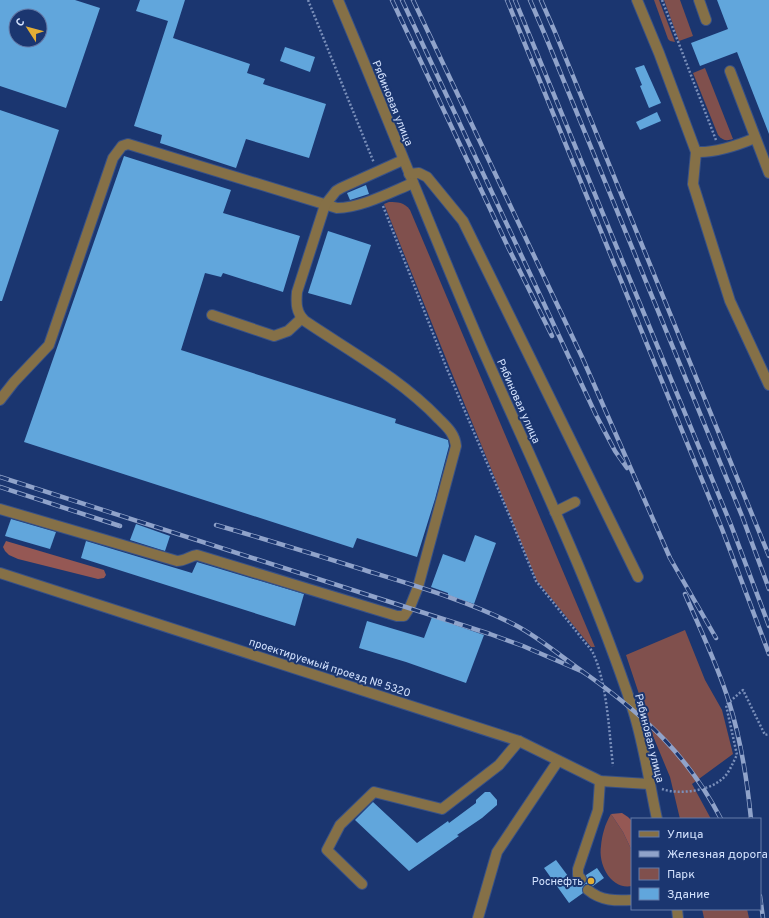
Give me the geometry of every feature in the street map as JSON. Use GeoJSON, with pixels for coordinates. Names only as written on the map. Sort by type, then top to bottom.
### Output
{"type":"FeatureCollection","features":[{"type":"Feature","properties":{"kind":"street","name":"Рябиновая улица"},"geometry":{"type":"LineString","coordinates":[[338,0],[481,346],[602,625],[632,708],[657,818]]}},
{"type":"Feature","properties":{"kind":"street"},"geometry":{"type":"LineString","coordinates":[[638,0],[696,152],[693,184],[730,301],[769,385]]}},
{"type":"Feature","properties":{"kind":"street"},"geometry":{"type":"LineString","coordinates":[[699,0],[706,20]]}},
{"type":"Feature","properties":{"kind":"street"},"geometry":{"type":"LineString","coordinates":[[730,71],[769,173]]}},
{"type":"Feature","properties":{"kind":"street"},"geometry":{"type":"LineString","coordinates":[[696,152],[706,153],[736,146],[755,138]]}},
{"type":"Feature","properties":{"kind":"street"},"geometry":{"type":"LineString","coordinates":[[0,400],[14,382],[49,345],[113,158],[124,145],[128,144],[325,204],[344,208],[383,196],[419,173],[427,177],[463,221],[638,577]]}},
{"type":"Feature","properties":{"kind":"street"},"geometry":{"type":"LineString","coordinates":[[0,509],[177,561],[185,561],[189,557],[197,556],[397,616],[404,616],[410,607],[418,587],[456,446],[456,440],[450,430],[426,405],[401,384],[302,318],[297,308],[297,292],[325,204],[336,191],[341,188],[403,160]]}},
{"type":"Feature","properties":{"kind":"street"},"geometry":{"type":"LineString","coordinates":[[212,315],[274,336],[288,331],[302,318]]}},
{"type":"Feature","properties":{"kind":"street"},"geometry":{"type":"LineString","coordinates":[[554,512],[575,502]]}},
{"type":"Feature","properties":{"kind":"street","name":"проектируемый проезд № 5320"},"geometry":{"type":"LineString","coordinates":[[0,573],[519,741],[600,781],[650,784]]}},
{"type":"Feature","properties":{"kind":"street"},"geometry":{"type":"LineString","coordinates":[[362,884],[327,850],[340,825],[374,792],[442,809],[499,765],[519,741]]}},
{"type":"Feature","properties":{"kind":"street"},"geometry":{"type":"LineString","coordinates":[[478,918],[497,852],[558,761]]}},
{"type":"Feature","properties":{"kind":"street"},"geometry":{"type":"LineString","coordinates":[[580,879],[578,876],[578,869],[598,810],[600,781]]}},
{"type":"Feature","properties":{"kind":"street"},"geometry":{"type":"LineString","coordinates":[[588,890],[594,894],[613,901],[631,900]]}},
{"type":"Feature","properties":{"kind":"path"},"geometry":{"type":"LineString","coordinates":[[308,0],[378,172]]}},
{"type":"Feature","properties":{"kind":"path"},"geometry":{"type":"LineString","coordinates":[[662,0],[720,149]]}},
{"type":"Feature","properties":{"kind":"path"},"geometry":{"type":"LineString","coordinates":[[383,196],[383,205],[447,369],[536,581],[595,656],[603,686],[613,766]]}},
{"type":"Feature","properties":{"kind":"path"},"geometry":{"type":"LineString","coordinates":[[650,784],[669,791],[701,790],[723,779],[737,755],[726,705],[743,690],[765,735],[769,734]]}},
{"type":"Feature","properties":{"kind":"green space"},"geometry":{"type":"Polygon","coordinates":[[[654,0],[659,0],[675,42],[668,39],[654,0]]]}},
{"type":"Feature","properties":{"kind":"green space"},"geometry":{"type":"Polygon","coordinates":[[[664,0],[680,0],[693,36],[679,41],[664,0]]]}},
{"type":"Feature","properties":{"kind":"green space"},"geometry":{"type":"Polygon","coordinates":[[[705,68],[733,139],[725,140],[718,135],[693,73],[705,68]]]}},
{"type":"Feature","properties":{"kind":"green space"},"geometry":{"type":"Polygon","coordinates":[[[389,202],[401,203],[410,210],[595,647],[591,647],[537,581],[384,204],[389,202]]]}},
{"type":"Feature","properties":{"kind":"green space"},"geometry":{"type":"Polygon","coordinates":[[[685,630],[705,680],[722,710],[733,754],[692,784],[710,818],[680,818],[670,777],[653,736],[626,655],[685,630]]]}},
{"type":"Feature","properties":{"kind":"green space"},"geometry":{"type":"Polygon","coordinates":[[[611,814],[623,832],[631,849],[631,886],[618,884],[612,880],[604,868],[601,846],[605,826],[611,814]]]}},
{"type":"Feature","properties":{"kind":"green space"},"geometry":{"type":"Polygon","coordinates":[[[702,910],[747,910],[749,918],[704,918],[702,910]]]}},
{"type":"Feature","properties":{"kind":"shaded area"},"geometry":{"type":"Polygon","coordinates":[[[6,541],[104,570],[106,575],[104,578],[98,579],[18,559],[9,555],[5,551],[3,547],[6,541]]]}},
{"type":"Feature","properties":{"kind":"shaded area"},"geometry":{"type":"Polygon","coordinates":[[[622,813],[631,820],[631,849],[623,832],[611,814],[622,813]]]}},
{"type":"Feature","properties":{"kind":"building"},"geometry":{"type":"Polygon","coordinates":[[[0,0],[75,0],[100,8],[66,108],[0,86],[0,0]]]}},
{"type":"Feature","properties":{"kind":"building"},"geometry":{"type":"Polygon","coordinates":[[[140,0],[185,0],[173,38],[250,64],[247,73],[265,79],[263,84],[326,104],[309,158],[246,139],[236,168],[160,143],[162,135],[134,126],[168,21],[136,11],[140,0]]]}},
{"type":"Feature","properties":{"kind":"building"},"geometry":{"type":"Polygon","coordinates":[[[717,0],[769,0],[769,134],[737,52],[700,66],[691,43],[728,29],[717,0]]]}},
{"type":"Feature","properties":{"kind":"building"},"geometry":{"type":"Polygon","coordinates":[[[285,47],[315,57],[310,72],[280,61],[285,47]]]}},
{"type":"Feature","properties":{"kind":"building"},"geometry":{"type":"Polygon","coordinates":[[[644,65],[661,103],[649,108],[640,86],[642,85],[635,68],[644,65]]]}},
{"type":"Feature","properties":{"kind":"building"},"geometry":{"type":"Polygon","coordinates":[[[0,110],[59,130],[2,301],[0,301],[0,110]]]}},
{"type":"Feature","properties":{"kind":"building"},"geometry":{"type":"Polygon","coordinates":[[[657,112],[661,121],[640,130],[636,122],[657,112]]]}},
{"type":"Feature","properties":{"kind":"building"},"geometry":{"type":"Polygon","coordinates":[[[124,156],[231,190],[223,213],[300,236],[283,292],[223,273],[221,277],[205,273],[181,350],[396,419],[395,423],[448,440],[449,446],[435,499],[417,557],[357,538],[353,548],[24,442],[124,156]]]}},
{"type":"Feature","properties":{"kind":"building"},"geometry":{"type":"Polygon","coordinates":[[[366,185],[369,194],[350,200],[347,193],[366,185]]]}},
{"type":"Feature","properties":{"kind":"building"},"geometry":{"type":"Polygon","coordinates":[[[328,231],[371,245],[351,305],[308,293],[328,231]]]}},
{"type":"Feature","properties":{"kind":"building"},"geometry":{"type":"Polygon","coordinates":[[[11,519],[56,532],[50,549],[5,536],[11,519]]]}},
{"type":"Feature","properties":{"kind":"building"},"geometry":{"type":"Polygon","coordinates":[[[136,524],[170,536],[165,551],[130,540],[136,524]]]}},
{"type":"Feature","properties":{"kind":"building"},"geometry":{"type":"Polygon","coordinates":[[[475,535],[496,543],[474,604],[431,587],[443,554],[465,562],[475,535]]]}},
{"type":"Feature","properties":{"kind":"building"},"geometry":{"type":"Polygon","coordinates":[[[86,541],[192,573],[197,562],[304,594],[295,626],[81,558],[86,541]]]}},
{"type":"Feature","properties":{"kind":"building"},"geometry":{"type":"Polygon","coordinates":[[[432,617],[484,635],[466,683],[406,662],[359,648],[367,621],[424,638],[432,617]]]}},
{"type":"Feature","properties":{"kind":"building"},"geometry":{"type":"Polygon","coordinates":[[[485,792],[490,792],[497,800],[497,805],[482,818],[457,835],[459,836],[409,871],[355,820],[373,802],[417,843],[448,821],[449,823],[476,803],[476,800],[485,792]]]}},
{"type":"Feature","properties":{"kind":"building"},"geometry":{"type":"Polygon","coordinates":[[[556,860],[574,884],[585,884],[582,889],[583,893],[569,903],[544,868],[556,860]]]}},
{"type":"Feature","properties":{"kind":"building"},"geometry":{"type":"Polygon","coordinates":[[[597,868],[604,878],[593,886],[585,884],[587,881],[586,875],[597,868]]]}},
{"type":"Feature","properties":{"kind":"railway"},"geometry":{"type":"LineString","coordinates":[[392,0],[508,247],[552,336]]}},
{"type":"Feature","properties":{"kind":"railway"},"geometry":{"type":"LineString","coordinates":[[402,0],[596,415],[615,451],[627,468]]}},
{"type":"Feature","properties":{"kind":"railway"},"geometry":{"type":"LineString","coordinates":[[413,0],[582,357],[670,558],[716,638]]}},
{"type":"Feature","properties":{"kind":"railway"},"geometry":{"type":"LineString","coordinates":[[507,0],[722,529],[769,654]]}},
{"type":"Feature","properties":{"kind":"railway"},"geometry":{"type":"LineString","coordinates":[[515,0],[731,525],[769,626]]}},
{"type":"Feature","properties":{"kind":"railway"},"geometry":{"type":"LineString","coordinates":[[530,0],[742,516],[769,589]]}},
{"type":"Feature","properties":{"kind":"railway"},"geometry":{"type":"LineString","coordinates":[[541,0],[769,556]]}},
{"type":"Feature","properties":{"kind":"railway"},"geometry":{"type":"LineString","coordinates":[[0,477],[490,634],[523,646],[581,671]]}},
{"type":"Feature","properties":{"kind":"railway"},"geometry":{"type":"LineString","coordinates":[[0,487],[120,526]]}},
{"type":"Feature","properties":{"kind":"railway"},"geometry":{"type":"LineString","coordinates":[[216,525],[440,594],[480,609],[517,626],[545,644],[610,691],[647,723],[680,757],[695,776],[720,818]]}},
{"type":"Feature","properties":{"kind":"railway"},"geometry":{"type":"LineString","coordinates":[[685,594],[725,688],[737,731],[743,760],[751,818]]}},
{"type":"Feature","properties":{"kind":"railway"},"geometry":{"type":"LineString","coordinates":[[761,903],[763,918]]}},
{"type":"Feature","properties":{"kind":"place","name":"Роснефть"},"geometry":{"type":"Point","coordinates":[591,881]}}]}
